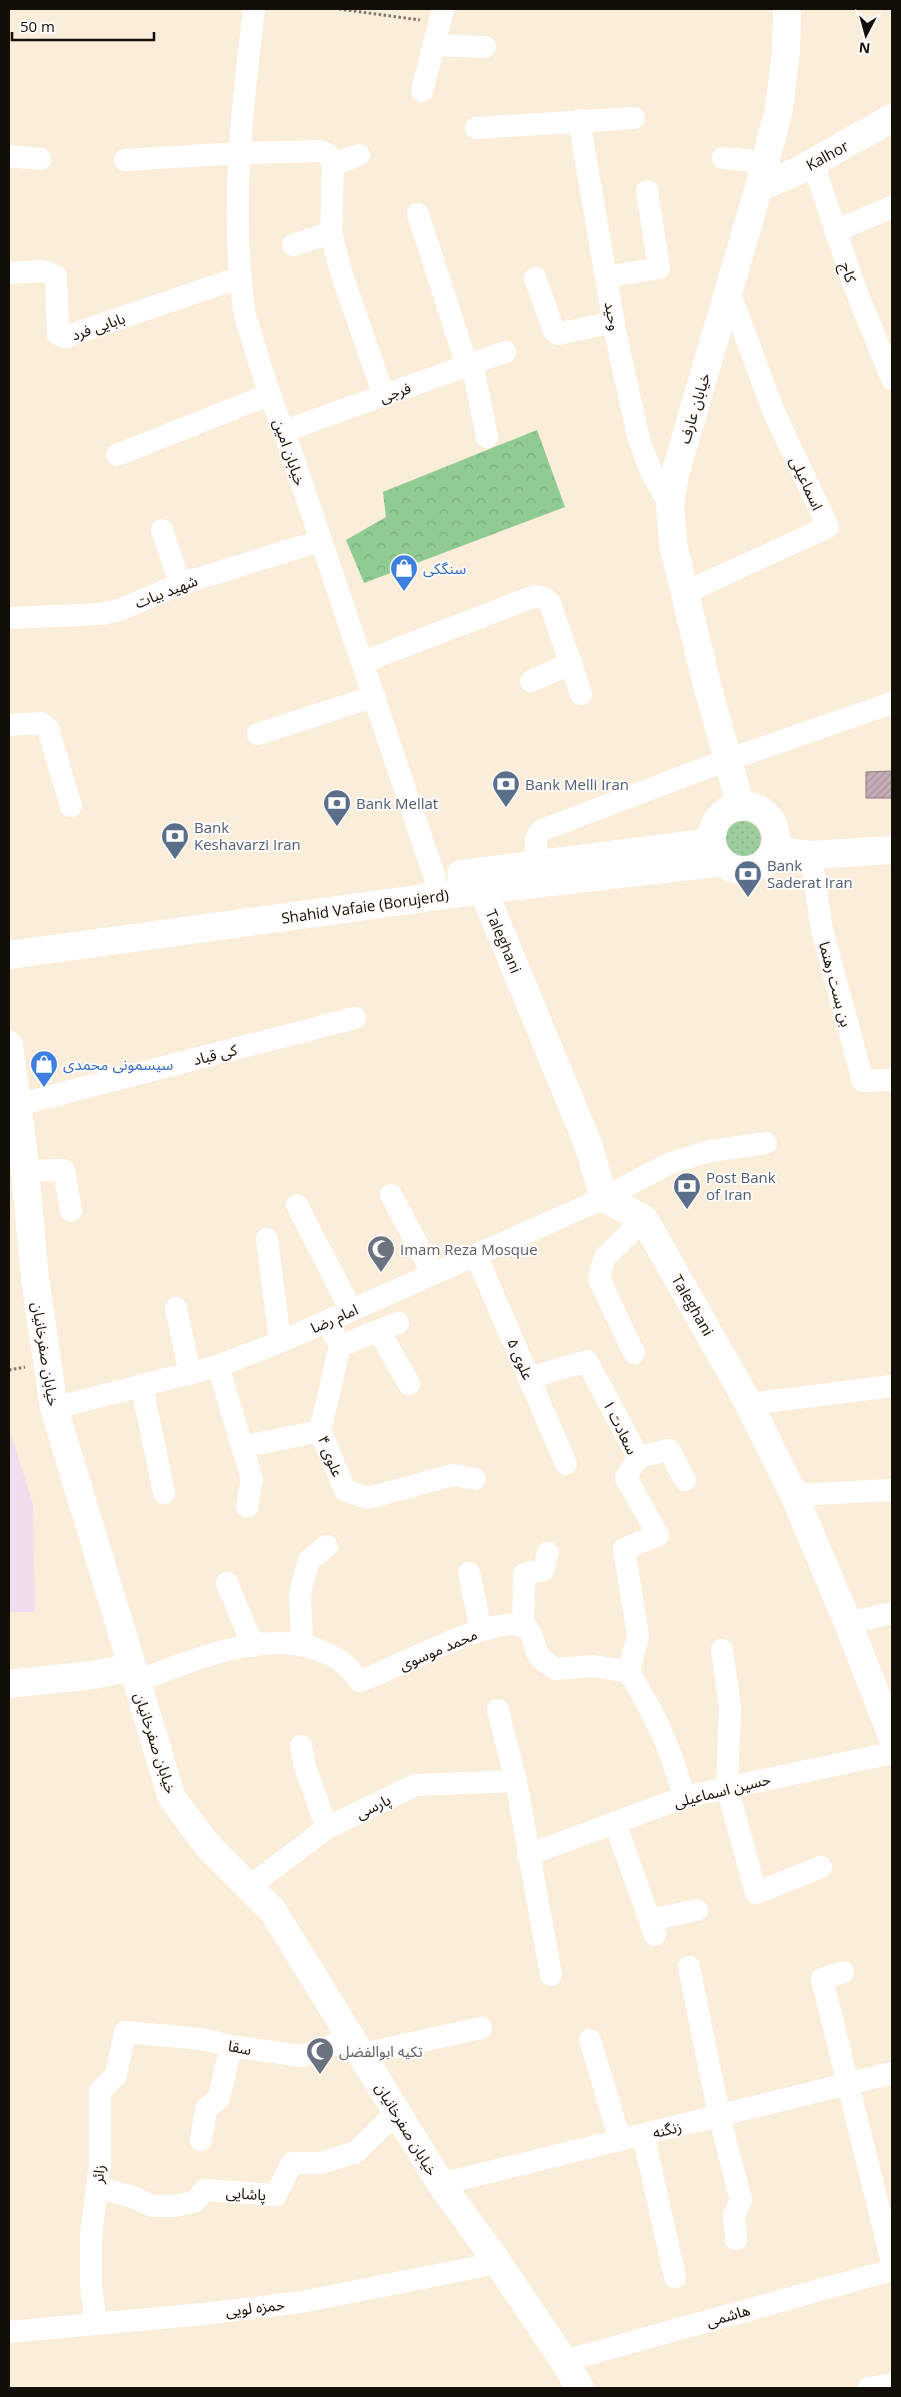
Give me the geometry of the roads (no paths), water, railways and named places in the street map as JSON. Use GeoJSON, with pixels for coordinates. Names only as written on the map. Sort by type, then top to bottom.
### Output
{"type":"FeatureCollection","features":[{"type":"Feature","properties":{"kind":"main road","name":"خیابان عارف"},"geometry":{"type":"LineString","coordinates":[[741,807],[684,593],[673,544],[670,505],[675,474],[729,291],[779,109],[786,51],[786,9]]}},
{"type":"Feature","properties":{"kind":"main road","name":"Kalhor"},"geometry":{"type":"LineString","coordinates":[[762,175],[812,163],[892,118]]}},
{"type":"Feature","properties":{"kind":"main road"},"geometry":{"type":"LineString","coordinates":[[741,807],[758,809],[767,815],[773,824],[776,834],[774,850],[765,863],[756,868],[745,871],[735,869],[717,852],[714,827],[727,810],[741,807]]}},
{"type":"Feature","properties":{"kind":"main road"},"geometry":{"type":"LineString","coordinates":[[774,850],[811,855],[892,850]]}},
{"type":"Feature","properties":{"kind":"main road","name":"Shahid Vafaie (Borujerd)"},"geometry":{"type":"LineString","coordinates":[[9,938],[538,863],[717,852]]}},
{"type":"Feature","properties":{"kind":"main road","name":"Shahid Vafaie (Borujerd)"},"geometry":{"type":"LineString","coordinates":[[9,956],[482,890],[717,852]]}},
{"type":"Feature","properties":{"kind":"main road","name":"Taleghani"},"geometry":{"type":"LineString","coordinates":[[482,890],[588,1144],[604,1198]]}},
{"type":"Feature","properties":{"kind":"main road","name":"خیابان صفرخانیان"},"geometry":{"type":"LineString","coordinates":[[9,1045],[25,1171],[34,1279],[54,1408],[172,1798],[207,1845],[273,1911],[441,2184],[498,2263],[580,2388]]}},
{"type":"Feature","properties":{"kind":"main road"},"geometry":{"type":"LineString","coordinates":[[604,1198],[644,1219]]}},
{"type":"Feature","properties":{"kind":"main road","name":"Taleghani"},"geometry":{"type":"LineString","coordinates":[[644,1219],[749,1404],[794,1495],[848,1623],[892,1736]]}},
{"type":"Feature","properties":{"kind":"main road"},"geometry":{"type":"LineString","coordinates":[[9,1684],[93,1675],[134,1674]]}},
{"type":"Feature","properties":{"kind":"street","name":"خیابان امین"},"geometry":{"type":"LineString","coordinates":[[254,9],[244,90],[240,153],[241,277],[244,311],[268,395],[284,432],[375,696],[435,878]]}},
{"type":"Feature","properties":{"kind":"street"},"geometry":{"type":"LineString","coordinates":[[422,91],[442,16]]}},
{"type":"Feature","properties":{"kind":"street"},"geometry":{"type":"LineString","coordinates":[[435,46],[486,47]]}},
{"type":"Feature","properties":{"kind":"street"},"geometry":{"type":"LineString","coordinates":[[476,128],[634,118]]}},
{"type":"Feature","properties":{"kind":"street","name":"وحید"},"geometry":{"type":"LineString","coordinates":[[579,120],[614,322],[639,440],[651,472],[670,505]]}},
{"type":"Feature","properties":{"kind":"street"},"geometry":{"type":"LineString","coordinates":[[125,160],[240,153],[321,151],[328,154],[333,164],[331,233],[342,275],[384,396]]}},
{"type":"Feature","properties":{"kind":"street"},"geometry":{"type":"LineString","coordinates":[[333,164],[359,154]]}},
{"type":"Feature","properties":{"kind":"street"},"geometry":{"type":"LineString","coordinates":[[9,156],[40,159]]}},
{"type":"Feature","properties":{"kind":"street"},"geometry":{"type":"LineString","coordinates":[[723,158],[762,175]]}},
{"type":"Feature","properties":{"kind":"street","name":"کاج"},"geometry":{"type":"LineString","coordinates":[[812,163],[855,288],[890,366]]}},
{"type":"Feature","properties":{"kind":"street"},"geometry":{"type":"LineString","coordinates":[[606,277],[659,268],[647,191]]}},
{"type":"Feature","properties":{"kind":"street"},"geometry":{"type":"LineString","coordinates":[[835,231],[892,207]]}},
{"type":"Feature","properties":{"kind":"street"},"geometry":{"type":"LineString","coordinates":[[418,214],[470,365],[487,437]]}},
{"type":"Feature","properties":{"kind":"street"},"geometry":{"type":"LineString","coordinates":[[293,245],[331,233]]}},
{"type":"Feature","properties":{"kind":"street","name":"بابایی فرد"},"geometry":{"type":"LineString","coordinates":[[9,273],[43,271],[56,276],[58,334],[64,337],[241,277]]}},
{"type":"Feature","properties":{"kind":"street"},"geometry":{"type":"LineString","coordinates":[[535,278],[554,331],[558,334],[614,322]]}},
{"type":"Feature","properties":{"kind":"street","name":"اسماعیلی"},"geometry":{"type":"LineString","coordinates":[[684,593],[828,527],[773,410],[729,291]]}},
{"type":"Feature","properties":{"kind":"street","name":"فرجی"},"geometry":{"type":"LineString","coordinates":[[284,432],[505,352]]}},
{"type":"Feature","properties":{"kind":"street"},"geometry":{"type":"LineString","coordinates":[[117,455],[268,395]]}},
{"type":"Feature","properties":{"kind":"street"},"geometry":{"type":"LineString","coordinates":[[162,530],[180,584]]}},
{"type":"Feature","properties":{"kind":"street","name":"شهید بیات"},"geometry":{"type":"LineString","coordinates":[[9,618],[102,614],[122,609],[180,584],[320,541]]}},
{"type":"Feature","properties":{"kind":"street"},"geometry":{"type":"LineString","coordinates":[[363,662],[535,596],[544,598],[550,603],[581,694]]}},
{"type":"Feature","properties":{"kind":"street"},"geometry":{"type":"LineString","coordinates":[[531,680],[572,663]]}},
{"type":"Feature","properties":{"kind":"street"},"geometry":{"type":"LineString","coordinates":[[258,734],[375,696]]}},
{"type":"Feature","properties":{"kind":"street"},"geometry":{"type":"LineString","coordinates":[[538,863],[536,839],[542,830],[728,760],[892,703]]}},
{"type":"Feature","properties":{"kind":"street"},"geometry":{"type":"LineString","coordinates":[[9,725],[41,724],[48,729],[71,806]]}},
{"type":"Feature","properties":{"kind":"street","name":"بن بست رهنما"},"geometry":{"type":"LineString","coordinates":[[811,855],[822,930],[863,1081],[892,1080]]}},
{"type":"Feature","properties":{"kind":"street","name":"کی قباد"},"geometry":{"type":"LineString","coordinates":[[13,1088],[356,1018]]}},
{"type":"Feature","properties":{"kind":"street","name":"امام رضا"},"geometry":{"type":"LineString","coordinates":[[54,1408],[218,1366],[280,1342],[604,1198],[668,1164],[710,1151],[766,1143]]}},
{"type":"Feature","properties":{"kind":"street"},"geometry":{"type":"LineString","coordinates":[[25,1171],[64,1170],[71,1211]]}},
{"type":"Feature","properties":{"kind":"street"},"geometry":{"type":"LineString","coordinates":[[391,1195],[433,1274]]}},
{"type":"Feature","properties":{"kind":"street"},"geometry":{"type":"LineString","coordinates":[[297,1205],[351,1310]]}},
{"type":"Feature","properties":{"kind":"street"},"geometry":{"type":"LineString","coordinates":[[634,1353],[599,1279],[605,1258],[644,1219]]}},
{"type":"Feature","properties":{"kind":"street"},"geometry":{"type":"LineString","coordinates":[[268,1240],[280,1342]]}},
{"type":"Feature","properties":{"kind":"street","name":"علوی ۵"},"geometry":{"type":"LineString","coordinates":[[476,1255],[566,1464]]}},
{"type":"Feature","properties":{"kind":"street"},"geometry":{"type":"LineString","coordinates":[[176,1308],[190,1374]]}},
{"type":"Feature","properties":{"kind":"street"},"geometry":{"type":"LineString","coordinates":[[327,1321],[340,1346],[388,1327],[408,1384]]}},
{"type":"Feature","properties":{"kind":"street","name":"علوی ۴"},"geometry":{"type":"LineString","coordinates":[[340,1346],[320,1431],[345,1490],[368,1498],[454,1474],[475,1479]]}},
{"type":"Feature","properties":{"kind":"street","name":"سعادت ۱"},"geometry":{"type":"LineString","coordinates":[[529,1378],[587,1360],[638,1457],[626,1478],[658,1535],[624,1549],[638,1635],[629,1672]]}},
{"type":"Feature","properties":{"kind":"street"},"geometry":{"type":"LineString","coordinates":[[218,1366],[252,1479],[247,1507]]}},
{"type":"Feature","properties":{"kind":"street"},"geometry":{"type":"LineString","coordinates":[[749,1404],[892,1386]]}},
{"type":"Feature","properties":{"kind":"street"},"geometry":{"type":"LineString","coordinates":[[142,1387],[164,1493]]}},
{"type":"Feature","properties":{"kind":"street"},"geometry":{"type":"LineString","coordinates":[[242,1447],[320,1431]]}},
{"type":"Feature","properties":{"kind":"street"},"geometry":{"type":"LineString","coordinates":[[638,1457],[669,1450],[685,1480]]}},
{"type":"Feature","properties":{"kind":"street"},"geometry":{"type":"LineString","coordinates":[[794,1495],[892,1490]]}},
{"type":"Feature","properties":{"kind":"street"},"geometry":{"type":"LineString","coordinates":[[302,1646],[300,1593],[309,1560],[327,1546]]}},
{"type":"Feature","properties":{"kind":"street"},"geometry":{"type":"LineString","coordinates":[[548,1553],[543,1570],[524,1574],[523,1626],[530,1630],[538,1656],[555,1669],[594,1666],[629,1672],[651,1709],[674,1759],[684,1797]]}},
{"type":"Feature","properties":{"kind":"street"},"geometry":{"type":"LineString","coordinates":[[469,1573],[481,1630]]}},
{"type":"Feature","properties":{"kind":"street"},"geometry":{"type":"LineString","coordinates":[[227,1584],[253,1646]]}},
{"type":"Feature","properties":{"kind":"street"},"geometry":{"type":"LineString","coordinates":[[848,1623],[892,1613]]}},
{"type":"Feature","properties":{"kind":"street","name":"محمد موسوی"},"geometry":{"type":"LineString","coordinates":[[134,1674],[234,1648],[285,1642],[317,1648],[340,1660],[360,1681],[379,1675],[462,1636],[495,1627],[523,1626]]}},
{"type":"Feature","properties":{"kind":"street"},"geometry":{"type":"LineString","coordinates":[[722,1650],[730,1707],[726,1787],[756,1893],[822,1867]]}},
{"type":"Feature","properties":{"kind":"street"},"geometry":{"type":"LineString","coordinates":[[498,1710],[516,1781],[551,1975]]}},
{"type":"Feature","properties":{"kind":"street"},"geometry":{"type":"LineString","coordinates":[[301,1746],[305,1767],[327,1828]]}},
{"type":"Feature","properties":{"kind":"street","name":"حسین اسماعیلی"},"geometry":{"type":"LineString","coordinates":[[528,1855],[684,1797],[892,1752]]}},
{"type":"Feature","properties":{"kind":"street","name":"پارسی"},"geometry":{"type":"LineString","coordinates":[[250,1886],[327,1828],[415,1786],[516,1781]]}},
{"type":"Feature","properties":{"kind":"street"},"geometry":{"type":"LineString","coordinates":[[615,1823],[653,1927],[696,1910]]}},
{"type":"Feature","properties":{"kind":"street"},"geometry":{"type":"LineString","coordinates":[[689,1967],[719,2115],[741,2200],[734,2216],[736,2239]]}},
{"type":"Feature","properties":{"kind":"street"},"geometry":{"type":"LineString","coordinates":[[843,1972],[822,1979],[892,2262]]}},
{"type":"Feature","properties":{"kind":"street","name":"سقا"},"geometry":{"type":"LineString","coordinates":[[125,2032],[202,2038],[231,2046],[302,2056],[481,2028]]}},
{"type":"Feature","properties":{"kind":"street","name":"زائر"},"geometry":{"type":"LineString","coordinates":[[96,2323],[91,2287],[91,2235],[100,2164],[100,2091],[116,2075],[125,2032]]}},
{"type":"Feature","properties":{"kind":"street"},"geometry":{"type":"LineString","coordinates":[[590,2040],[620,2140]]}},
{"type":"Feature","properties":{"kind":"street"},"geometry":{"type":"LineString","coordinates":[[201,2140],[206,2109],[219,2098],[231,2046]]}},
{"type":"Feature","properties":{"kind":"street","name":"زنگنه"},"geometry":{"type":"LineString","coordinates":[[441,2184],[892,2073]]}},
{"type":"Feature","properties":{"kind":"street","name":"پاشایی"},"geometry":{"type":"LineString","coordinates":[[97,2187],[133,2197],[152,2206],[175,2206],[194,2202],[205,2190],[276,2195],[292,2163],[321,2163],[356,2152],[397,2112]]}},
{"type":"Feature","properties":{"kind":"street"},"geometry":{"type":"LineString","coordinates":[[643,2134],[674,2277]]}},
{"type":"Feature","properties":{"kind":"street","name":"حمزه لویی"},"geometry":{"type":"LineString","coordinates":[[9,2332],[203,2314],[301,2302],[498,2263]]}},
{"type":"Feature","properties":{"kind":"street","name":"هاشمی"},"geometry":{"type":"LineString","coordinates":[[564,2361],[892,2270]]}},
{"type":"Feature","properties":{"kind":"street"},"geometry":{"type":"LineString","coordinates":[[869,2388],[892,2384]]}},
{"type":"Feature","properties":{"kind":"place","name":"سنگکی"},"geometry":{"type":"Point","coordinates":[404,592]}},
{"type":"Feature","properties":{"kind":"place","name":"Bank Melli Iran"},"geometry":{"type":"Point","coordinates":[506,808]}},
{"type":"Feature","properties":{"kind":"place","name":"Bank Mellat"},"geometry":{"type":"Point","coordinates":[337,827]}},
{"type":"Feature","properties":{"kind":"place","name":"Bank Keshavarzi Iran"},"geometry":{"type":"Point","coordinates":[175,860]}},
{"type":"Feature","properties":{"kind":"place","name":"Bank Saderat Iran"},"geometry":{"type":"Point","coordinates":[748,898]}},
{"type":"Feature","properties":{"kind":"place","name":"سیسمونی محمدی"},"geometry":{"type":"Point","coordinates":[44,1088]}},
{"type":"Feature","properties":{"kind":"place","name":"Post Bank of Iran"},"geometry":{"type":"Point","coordinates":[687,1210]}},
{"type":"Feature","properties":{"kind":"place","name":"Imam Reza Mosque"},"geometry":{"type":"Point","coordinates":[381,1273]}},
{"type":"Feature","properties":{"kind":"place","name":"تکیه ابوالفضل"},"geometry":{"type":"Point","coordinates":[320,2075]}}]}
